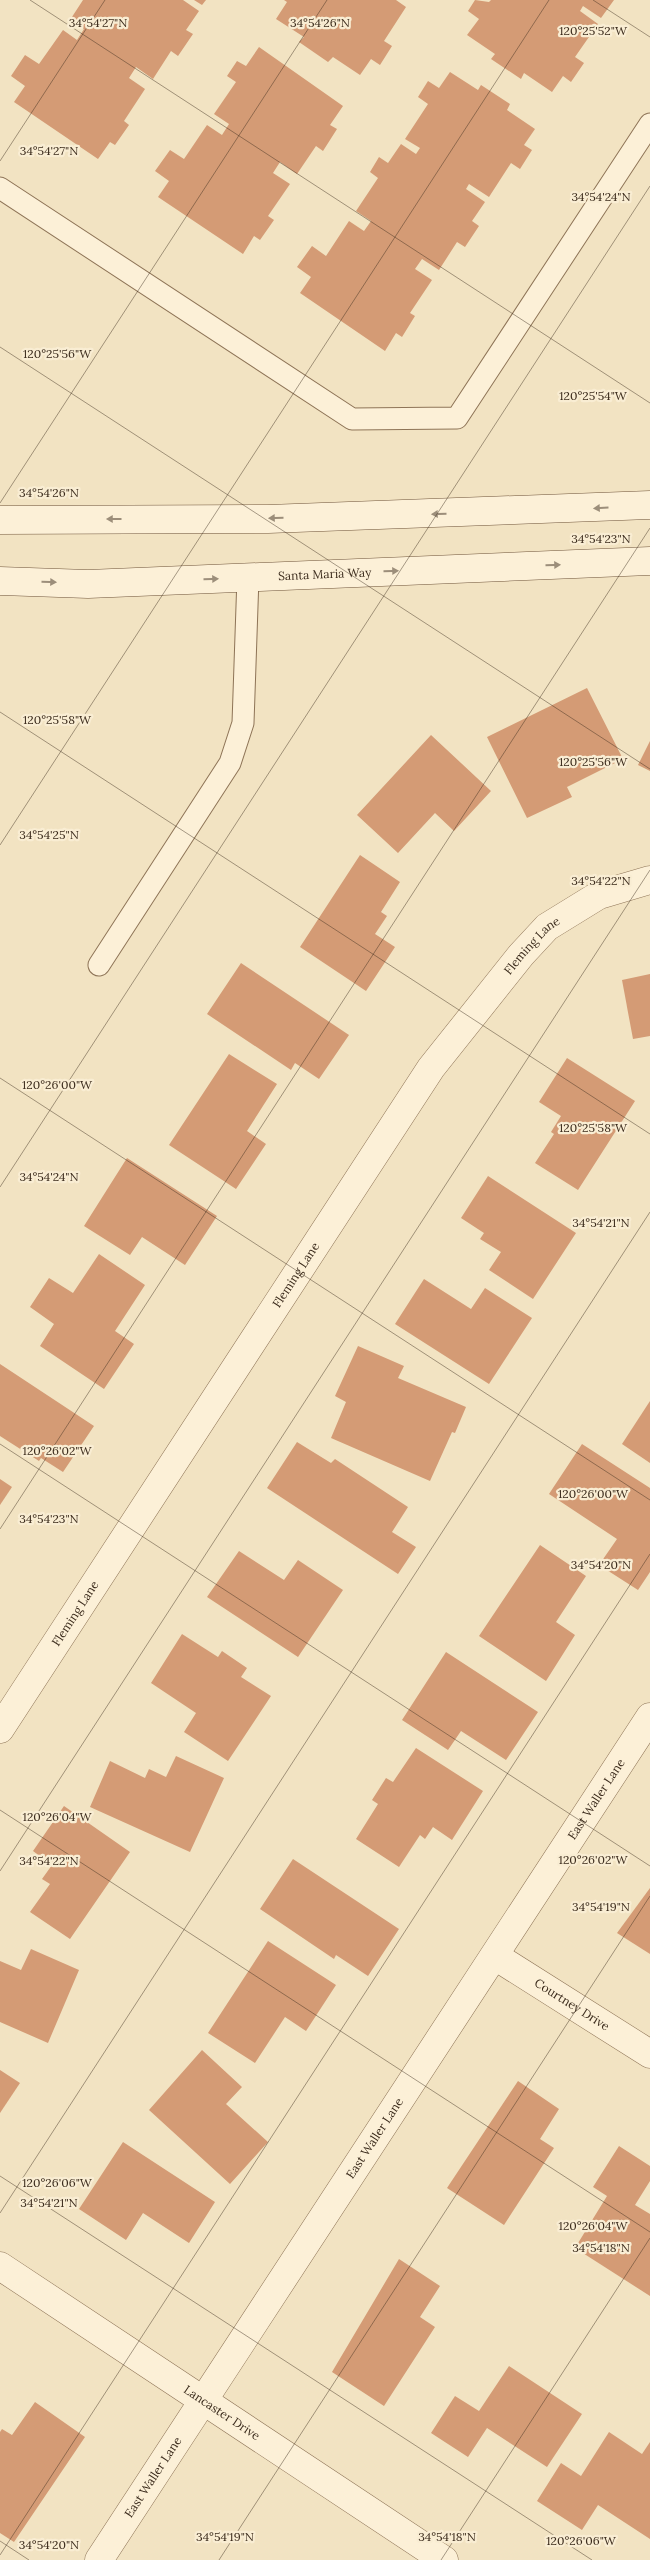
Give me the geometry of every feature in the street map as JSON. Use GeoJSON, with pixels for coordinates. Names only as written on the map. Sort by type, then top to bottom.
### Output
{"type":"FeatureCollection","features":[{"type":"Feature","properties":{"kind":"street"},"geometry":{"type":"LineString","coordinates":[[0,520],[268,519],[650,505]]}},
{"type":"Feature","properties":{"kind":"street","name":"Santa Maria Way"},"geometry":{"type":"LineString","coordinates":[[0,581],[88,584],[650,561]]}},
{"type":"Feature","properties":{"kind":"street","name":"Fleming Lane"},"geometry":{"type":"LineString","coordinates":[[0,1729],[431,1068],[521,955],[548,927],[599,895],[650,880]]}},
{"type":"Feature","properties":{"kind":"street","name":"East Waller Lane"},"geometry":{"type":"LineString","coordinates":[[99,2560],[650,1717]]}},
{"type":"Feature","properties":{"kind":"street","name":"Courtney Drive"},"geometry":{"type":"LineString","coordinates":[[495,1956],[650,2054]]}},
{"type":"Feature","properties":{"kind":"street","name":"Lancaster Drive"},"geometry":{"type":"LineString","coordinates":[[0,2266],[444,2560]]}},
{"type":"Feature","properties":{"kind":"lane"},"geometry":{"type":"LineString","coordinates":[[0,188],[352,419],[458,418],[650,124]]}},
{"type":"Feature","properties":{"kind":"lane"},"geometry":{"type":"LineString","coordinates":[[98,965],[230,763],[243,723],[248,577]]}},
{"type":"Feature","properties":{"kind":"building"},"geometry":{"type":"Polygon","coordinates":[[[83,0],[183,0],[199,11],[186,30],[193,34],[178,56],[171,51],[153,79],[136,67],[129,78],[145,89],[124,121],[129,125],[115,145],[110,142],[98,159],[14,102],[25,86],[11,76],[25,55],[39,64],[63,30],[77,40],[84,29],[70,20],[83,0]]]}},
{"type":"Feature","properties":{"kind":"building"},"geometry":{"type":"Polygon","coordinates":[[[194,0],[206,0],[202,5],[194,0]]]}},
{"type":"Feature","properties":{"kind":"building"},"geometry":{"type":"Polygon","coordinates":[[[284,0],[396,0],[406,7],[384,41],[392,46],[380,65],[371,59],[360,75],[333,57],[328,62],[299,42],[304,37],[276,19],[287,2],[284,0]]]}},
{"type":"Feature","properties":{"kind":"building"},"geometry":{"type":"Polygon","coordinates":[[[475,0],[489,2],[491,0],[614,0],[601,18],[583,6],[580,11],[598,24],[575,57],[584,63],[571,82],[563,76],[552,92],[524,73],[521,79],[491,59],[495,54],[467,35],[479,19],[468,11],[475,0]]]}},
{"type":"Feature","properties":{"kind":"building"},"geometry":{"type":"Polygon","coordinates":[[[259,47],[343,106],[330,125],[337,129],[323,151],[316,146],[297,174],[280,162],[273,173],[290,184],[268,216],[274,220],[260,240],[254,236],[243,254],[158,197],[169,181],[155,171],[170,150],[184,159],[207,125],[222,135],[229,124],[214,114],[236,82],[227,76],[237,61],[246,66],[259,47]]]}},
{"type":"Feature","properties":{"kind":"building"},"geometry":{"type":"Polygon","coordinates":[[[450,72],[478,90],[481,85],[510,104],[507,110],[535,129],[524,145],[532,150],[520,169],[511,163],[489,197],[469,184],[466,189],[485,202],[472,221],[479,226],[465,247],[457,242],[439,270],[422,259],[415,269],[432,280],[410,313],[415,316],[402,337],[396,333],[385,351],[300,293],[311,277],[297,267],[312,246],[326,256],[349,221],[364,231],[371,221],[356,211],[378,178],[370,172],[379,157],[388,163],[401,144],[416,154],[420,148],[405,139],[428,104],[418,97],[428,81],[439,88],[450,72]]]}},
{"type":"Feature","properties":{"kind":"building"},"geometry":{"type":"Polygon","coordinates":[[[587,688],[623,759],[567,787],[572,797],[527,818],[487,737],[587,688]]]}},
{"type":"Feature","properties":{"kind":"building"},"geometry":{"type":"Polygon","coordinates":[[[431,735],[491,791],[454,831],[435,813],[398,853],[357,815],[431,735]]]}},
{"type":"Feature","properties":{"kind":"building"},"geometry":{"type":"Polygon","coordinates":[[[650,741],[650,771],[638,765],[650,741]]]}},
{"type":"Feature","properties":{"kind":"building"},"geometry":{"type":"Polygon","coordinates":[[[360,855],[400,882],[381,912],[387,916],[375,934],[395,947],[366,991],[300,947],[360,855]]]}},
{"type":"Feature","properties":{"kind":"building"},"geometry":{"type":"Polygon","coordinates":[[[241,963],[349,1035],[319,1079],[295,1063],[291,1070],[207,1014],[241,963]]]}},
{"type":"Feature","properties":{"kind":"building"},"geometry":{"type":"Polygon","coordinates":[[[650,974],[650,1036],[633,1039],[622,980],[650,974]]]}},
{"type":"Feature","properties":{"kind":"building"},"geometry":{"type":"Polygon","coordinates":[[[229,1054],[277,1084],[247,1131],[266,1144],[236,1189],[169,1145],[229,1054]]]}},
{"type":"Feature","properties":{"kind":"building"},"geometry":{"type":"Polygon","coordinates":[[[567,1058],[635,1101],[578,1190],[535,1163],[554,1134],[551,1132],[561,1116],[539,1102],[567,1058]]]}},
{"type":"Feature","properties":{"kind":"building"},"geometry":{"type":"Polygon","coordinates":[[[127,1158],[217,1216],[185,1265],[142,1237],[130,1255],[84,1226],[127,1158]]]}},
{"type":"Feature","properties":{"kind":"building"},"geometry":{"type":"Polygon","coordinates":[[[488,1176],[576,1233],[533,1299],[489,1270],[501,1252],[480,1239],[484,1233],[461,1218],[488,1176]]]}},
{"type":"Feature","properties":{"kind":"building"},"geometry":{"type":"Polygon","coordinates":[[[99,1254],[145,1285],[115,1331],[134,1344],[104,1389],[40,1346],[54,1324],[30,1307],[49,1278],[73,1293],[99,1254]]]}},
{"type":"Feature","properties":{"kind":"building"},"geometry":{"type":"Polygon","coordinates":[[[424,1279],[471,1309],[485,1288],[532,1318],[489,1384],[395,1324],[424,1279]]]}},
{"type":"Feature","properties":{"kind":"building"},"geometry":{"type":"Polygon","coordinates":[[[358,1346],[404,1366],[398,1378],[466,1407],[455,1433],[452,1432],[430,1481],[331,1438],[346,1402],[335,1396],[358,1346]]]}},
{"type":"Feature","properties":{"kind":"building"},"geometry":{"type":"Polygon","coordinates":[[[0,1364],[94,1426],[63,1472],[41,1458],[39,1461],[0,1436],[0,1364]]]}},
{"type":"Feature","properties":{"kind":"building"},"geometry":{"type":"Polygon","coordinates":[[[650,1401],[650,1463],[622,1444],[650,1401]]]}},
{"type":"Feature","properties":{"kind":"building"},"geometry":{"type":"Polygon","coordinates":[[[297,1442],[331,1463],[335,1459],[408,1507],[392,1532],[416,1547],[398,1574],[267,1488],[297,1442]]]}},
{"type":"Feature","properties":{"kind":"building"},"geometry":{"type":"Polygon","coordinates":[[[582,1444],[650,1488],[650,1572],[638,1590],[599,1565],[617,1539],[549,1494],[582,1444]]]}},
{"type":"Feature","properties":{"kind":"building"},"geometry":{"type":"Polygon","coordinates":[[[0,1479],[12,1487],[0,1505],[0,1479]]]}},
{"type":"Feature","properties":{"kind":"building"},"geometry":{"type":"Polygon","coordinates":[[[540,1545],[586,1576],[556,1622],[575,1635],[546,1681],[479,1636],[540,1545]]]}},
{"type":"Feature","properties":{"kind":"building"},"geometry":{"type":"Polygon","coordinates":[[[239,1551],[284,1580],[298,1560],[343,1590],[298,1657],[207,1597],[239,1551]]]}},
{"type":"Feature","properties":{"kind":"building"},"geometry":{"type":"Polygon","coordinates":[[[182,1634],[218,1657],[222,1651],[247,1668],[241,1677],[271,1696],[228,1761],[184,1732],[196,1713],[151,1683],[182,1634]]]}},
{"type":"Feature","properties":{"kind":"building"},"geometry":{"type":"Polygon","coordinates":[[[446,1652],[538,1712],[506,1760],[461,1731],[448,1750],[402,1720],[446,1652]]]}},
{"type":"Feature","properties":{"kind":"building"},"geometry":{"type":"Polygon","coordinates":[[[416,1748],[483,1791],[452,1840],[433,1827],[425,1839],[420,1835],[399,1867],[356,1839],[378,1804],[372,1800],[386,1778],[393,1782],[416,1748]]]}},
{"type":"Feature","properties":{"kind":"building"},"geometry":{"type":"Polygon","coordinates":[[[176,1756],[224,1778],[190,1852],[90,1807],[110,1761],[145,1778],[149,1769],[166,1777],[176,1756]]]}},
{"type":"Feature","properties":{"kind":"building"},"geometry":{"type":"Polygon","coordinates":[[[64,1806],[130,1852],[70,1939],[30,1912],[50,1884],[42,1879],[52,1865],[33,1851],[64,1806]]]}},
{"type":"Feature","properties":{"kind":"building"},"geometry":{"type":"Polygon","coordinates":[[[293,1859],[399,1929],[368,1976],[336,1955],[334,1959],[260,1909],[293,1859]]]}},
{"type":"Feature","properties":{"kind":"building"},"geometry":{"type":"Polygon","coordinates":[[[650,1888],[650,1954],[617,1933],[650,1888]]]}},
{"type":"Feature","properties":{"kind":"building"},"geometry":{"type":"Polygon","coordinates":[[[268,1941],[336,1985],[306,2031],[285,2017],[255,2063],[208,2033],[268,1941]]]}},
{"type":"Feature","properties":{"kind":"building"},"geometry":{"type":"Polygon","coordinates":[[[31,1949],[79,1970],[48,2043],[0,2022],[0,1961],[21,1970],[31,1949]]]}},
{"type":"Feature","properties":{"kind":"building"},"geometry":{"type":"Polygon","coordinates":[[[202,2050],[242,2087],[226,2104],[268,2142],[230,2184],[149,2110],[202,2050]]]}},
{"type":"Feature","properties":{"kind":"building"},"geometry":{"type":"Polygon","coordinates":[[[0,2070],[20,2083],[0,2113],[0,2070]]]}},
{"type":"Feature","properties":{"kind":"building"},"geometry":{"type":"Polygon","coordinates":[[[518,2081],[559,2109],[540,2139],[554,2148],[504,2225],[447,2188],[518,2081]]]}},
{"type":"Feature","properties":{"kind":"building"},"geometry":{"type":"Polygon","coordinates":[[[123,2142],[215,2202],[189,2243],[143,2213],[126,2240],[79,2209],[123,2142]]]}},
{"type":"Feature","properties":{"kind":"building"},"geometry":{"type":"Polygon","coordinates":[[[619,2146],[650,2166],[650,2181],[635,2205],[650,2214],[650,2296],[575,2248],[607,2196],[593,2187],[619,2146]]]}},
{"type":"Feature","properties":{"kind":"building"},"geometry":{"type":"Polygon","coordinates":[[[399,2259],[440,2286],[420,2317],[435,2327],[384,2406],[332,2372],[399,2259]]]}},
{"type":"Feature","properties":{"kind":"building"},"geometry":{"type":"Polygon","coordinates":[[[509,2366],[582,2414],[547,2467],[487,2428],[468,2457],[431,2433],[455,2396],[479,2411],[509,2366]]]}},
{"type":"Feature","properties":{"kind":"building"},"geometry":{"type":"Polygon","coordinates":[[[35,2402],[85,2437],[14,2542],[0,2533],[0,2432],[2,2429],[12,2435],[35,2402]]]}},
{"type":"Feature","properties":{"kind":"building"},"geometry":{"type":"Polygon","coordinates":[[[609,2432],[642,2454],[650,2442],[650,2539],[598,2505],[582,2530],[537,2501],[561,2463],[581,2476],[609,2432]]]}}]}
